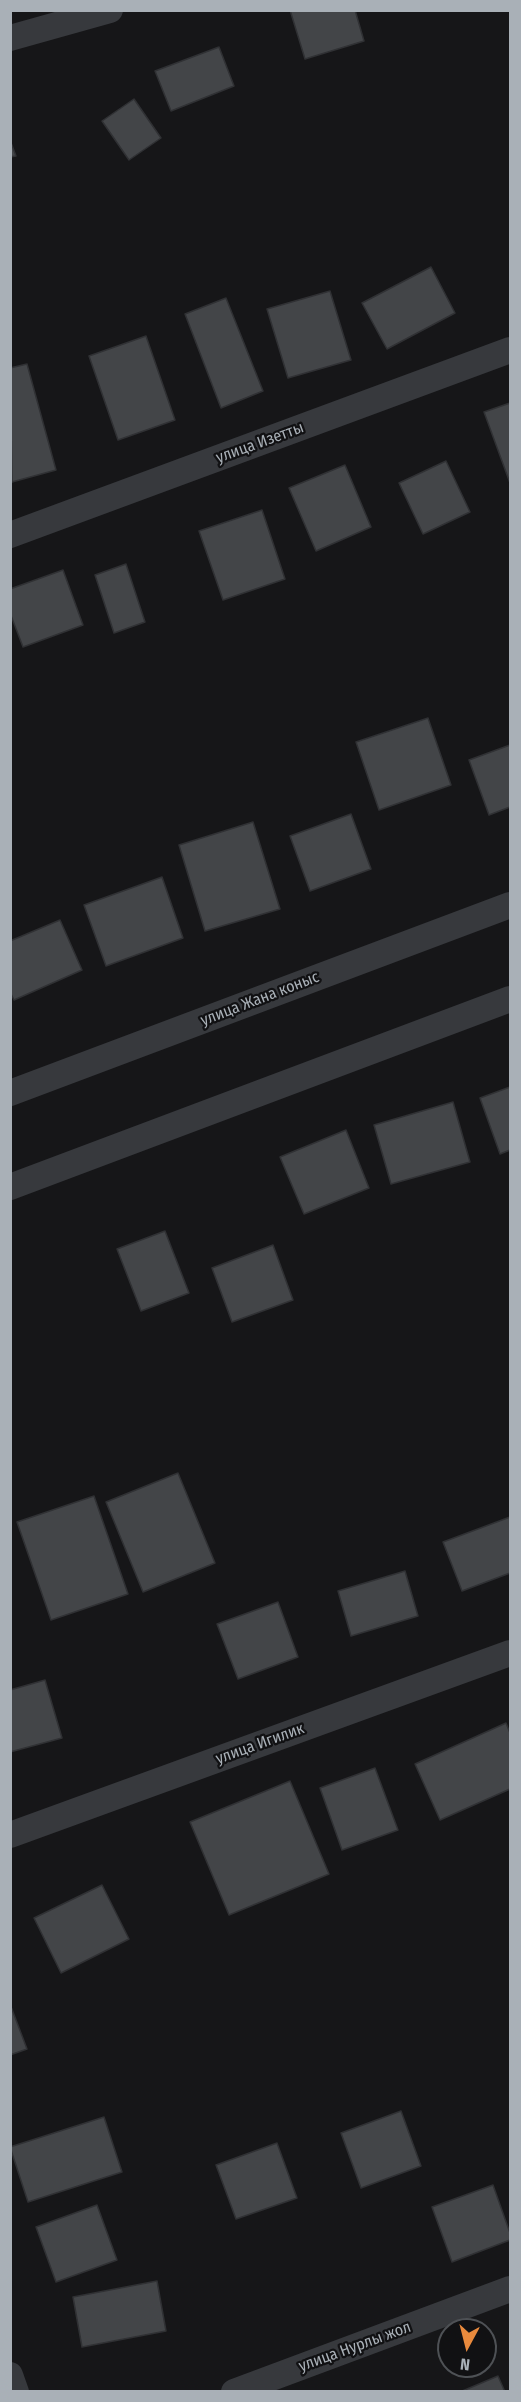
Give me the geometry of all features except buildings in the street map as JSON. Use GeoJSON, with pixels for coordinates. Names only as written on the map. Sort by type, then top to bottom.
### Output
{"type":"FeatureCollection","features":[{"type":"Feature","properties":{"kind":"street"},"geometry":{"type":"LineString","coordinates":[[10,38],[110,10]]}},
{"type":"Feature","properties":{"kind":"street","name":"улица Изетты"},"geometry":{"type":"LineString","coordinates":[[10,535],[510,350]]}},
{"type":"Feature","properties":{"kind":"street","name":"улица Жана коныс"},"geometry":{"type":"LineString","coordinates":[[10,1093],[510,905]]}},
{"type":"Feature","properties":{"kind":"street"},"geometry":{"type":"LineString","coordinates":[[10,1186],[510,999]]}},
{"type":"Feature","properties":{"kind":"street","name":"улица Игилик"},"geometry":{"type":"LineString","coordinates":[[10,1835],[510,1653]]}},
{"type":"Feature","properties":{"kind":"street","name":"улица Нурлы жол"},"geometry":{"type":"LineString","coordinates":[[234,2391],[510,2289]]}},
{"type":"Feature","properties":{"kind":"street"},"geometry":{"type":"LineString","coordinates":[[10,2375],[16,2391]]}}]}
